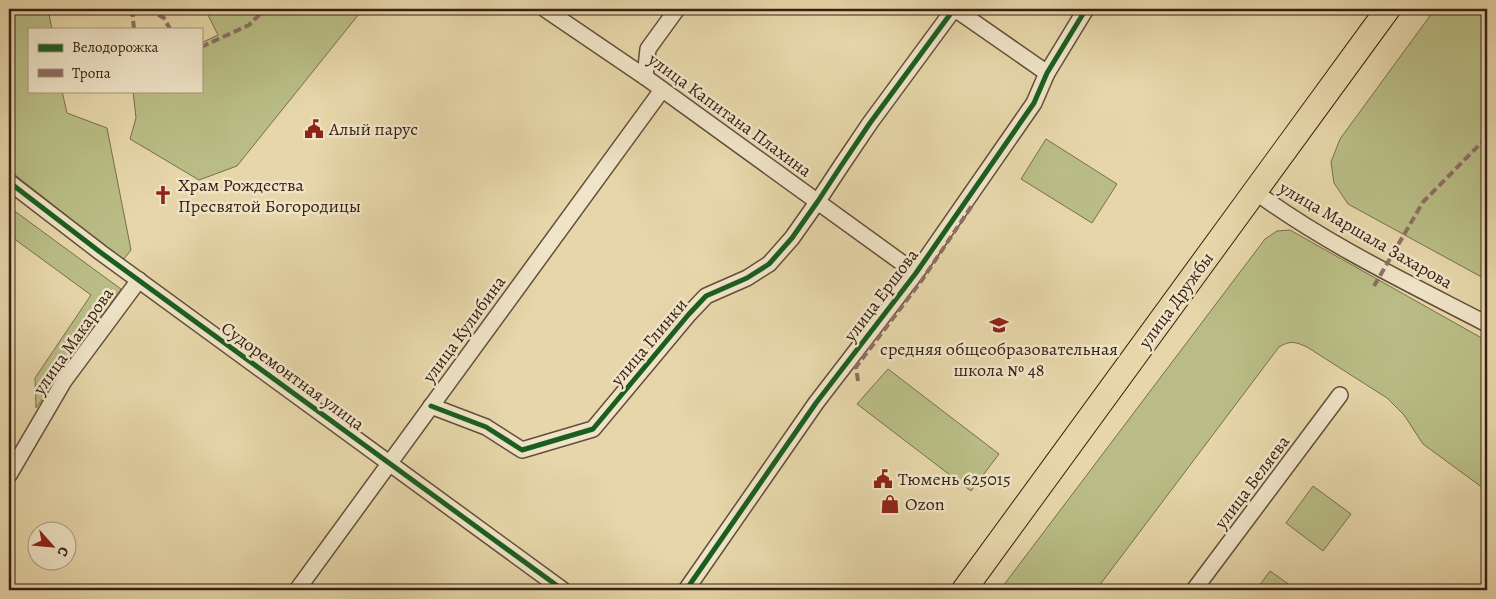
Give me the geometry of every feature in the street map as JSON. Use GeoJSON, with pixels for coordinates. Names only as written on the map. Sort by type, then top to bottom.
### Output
{"type":"FeatureCollection","features":[{"type":"Feature","properties":{"kind":"main road","name":"улица Дружбы"},"geometry":{"type":"LineString","coordinates":[[964,590],[1388,9]]}},
{"type":"Feature","properties":{"kind":"street","name":"улица Капитана Плахина"},"geometry":{"type":"LineString","coordinates":[[545,9],[645,77],[916,273]]}},
{"type":"Feature","properties":{"kind":"street"},"geometry":{"type":"LineString","coordinates":[[645,77],[648,49],[677,9]]}},
{"type":"Feature","properties":{"kind":"street"},"geometry":{"type":"LineString","coordinates":[[954,9],[1046,72]]}},
{"type":"Feature","properties":{"kind":"street","name":"улица Глинки"},"geometry":{"type":"LineString","coordinates":[[431,406],[486,427],[522,450],[594,429],[706,296],[747,278],[769,264],[792,238],[870,123],[954,9]]}},
{"type":"Feature","properties":{"kind":"street","name":"улица Ершова"},"geometry":{"type":"LineString","coordinates":[[686,590],[816,403],[916,273],[1034,103],[1046,72],[1086,9]]}},
{"type":"Feature","properties":{"kind":"street","name":"улица Кулибина"},"geometry":{"type":"LineString","coordinates":[[297,590],[662,90]]}},
{"type":"Feature","properties":{"kind":"street","name":"Судоремонтная улица"},"geometry":{"type":"LineString","coordinates":[[9,182],[139,280],[563,590]]}},
{"type":"Feature","properties":{"kind":"street","name":"улица Маршала Захарова"},"geometry":{"type":"LineString","coordinates":[[1254,191],[1300,223],[1383,270],[1487,324]]}},
{"type":"Feature","properties":{"kind":"street","name":"улица Макарова"},"geometry":{"type":"LineString","coordinates":[[9,475],[64,381],[139,280]]}},
{"type":"Feature","properties":{"kind":"street","name":"улица Беляева"},"geometry":{"type":"LineString","coordinates":[[1194,590],[1340,395]]}},
{"type":"Feature","properties":{"kind":"green space"},"geometry":{"type":"Polygon","coordinates":[[[9,9],[48,9],[52,28],[28,28],[28,92],[62,92],[67,113],[107,128],[131,250],[123,260],[9,170],[9,9]]]}},
{"type":"Feature","properties":{"kind":"green space"},"geometry":{"type":"Polygon","coordinates":[[[205,9],[363,9],[237,166],[199,180],[130,139],[136,118],[133,92],[202,92],[202,43],[218,35],[205,9]]]}},
{"type":"Feature","properties":{"kind":"green space"},"geometry":{"type":"Polygon","coordinates":[[[1435,9],[1487,9],[1487,280],[1348,204],[1334,183],[1331,162],[1340,139],[1435,9]]]}},
{"type":"Feature","properties":{"kind":"green space"},"geometry":{"type":"Polygon","coordinates":[[[1046,139],[1117,184],[1092,223],[1021,179],[1046,139]]]}},
{"type":"Feature","properties":{"kind":"green space"},"geometry":{"type":"Polygon","coordinates":[[[9,207],[121,289],[36,408],[35,378],[91,295],[9,235],[9,207]]]}},
{"type":"Feature","properties":{"kind":"green space"},"geometry":{"type":"Polygon","coordinates":[[[1290,230],[1487,341],[1487,491],[1423,444],[1404,415],[1387,398],[1307,347],[1290,343],[1279,347],[1096,590],[1000,590],[1265,239],[1277,231],[1290,230]]]}},
{"type":"Feature","properties":{"kind":"green space"},"geometry":{"type":"Polygon","coordinates":[[[888,369],[999,454],[971,491],[857,404],[888,369]]]}},
{"type":"Feature","properties":{"kind":"green space"},"geometry":{"type":"Polygon","coordinates":[[[1313,486],[1351,514],[1323,551],[1286,523],[1313,486]]]}},
{"type":"Feature","properties":{"kind":"green space"},"geometry":{"type":"Polygon","coordinates":[[[1270,571],[1297,590],[1256,590],[1270,571]]]}},
{"type":"Feature","properties":{"kind":"marked path"},"geometry":{"type":"LineString","coordinates":[[132,9],[134,28]]}},
{"type":"Feature","properties":{"kind":"marked path"},"geometry":{"type":"LineString","coordinates":[[148,9],[164,18],[169,28]]}},
{"type":"Feature","properties":{"kind":"marked path"},"geometry":{"type":"LineString","coordinates":[[202,47],[249,25],[265,9]]}},
{"type":"Feature","properties":{"kind":"marked path"},"geometry":{"type":"LineString","coordinates":[[1374,286],[1423,202],[1487,137]]}},
{"type":"Feature","properties":{"kind":"marked path"},"geometry":{"type":"LineString","coordinates":[[858,381],[856,367],[922,280],[973,204]]}},
{"type":"Feature","properties":{"kind":"cycle path"},"geometry":{"type":"LineString","coordinates":[[431,406],[486,427],[522,450],[593,429],[706,296],[747,278],[769,264],[792,238],[870,123],[954,9]]}},
{"type":"Feature","properties":{"kind":"cycle path"},"geometry":{"type":"LineString","coordinates":[[686,590],[816,403],[916,273],[1034,103],[1047,73],[1086,9]]}},
{"type":"Feature","properties":{"kind":"cycle path"},"geometry":{"type":"LineString","coordinates":[[9,182],[100,252],[563,590]]}},
{"type":"Feature","properties":{"kind":"place","name":"Алый парус"},"geometry":{"type":"Point","coordinates":[314,129]}},
{"type":"Feature","properties":{"kind":"place","name":"Храм Рождества Пресвятой Богородицы"},"geometry":{"type":"Point","coordinates":[163,195]}},
{"type":"Feature","properties":{"kind":"place","name":"средняя общеобразовательная школа № 48"},"geometry":{"type":"Point","coordinates":[999,325]}},
{"type":"Feature","properties":{"kind":"place","name":"Тюмень 625015"},"geometry":{"type":"Point","coordinates":[883,479]}},
{"type":"Feature","properties":{"kind":"place","name":"Ozon"},"geometry":{"type":"Point","coordinates":[890,504]}}]}
